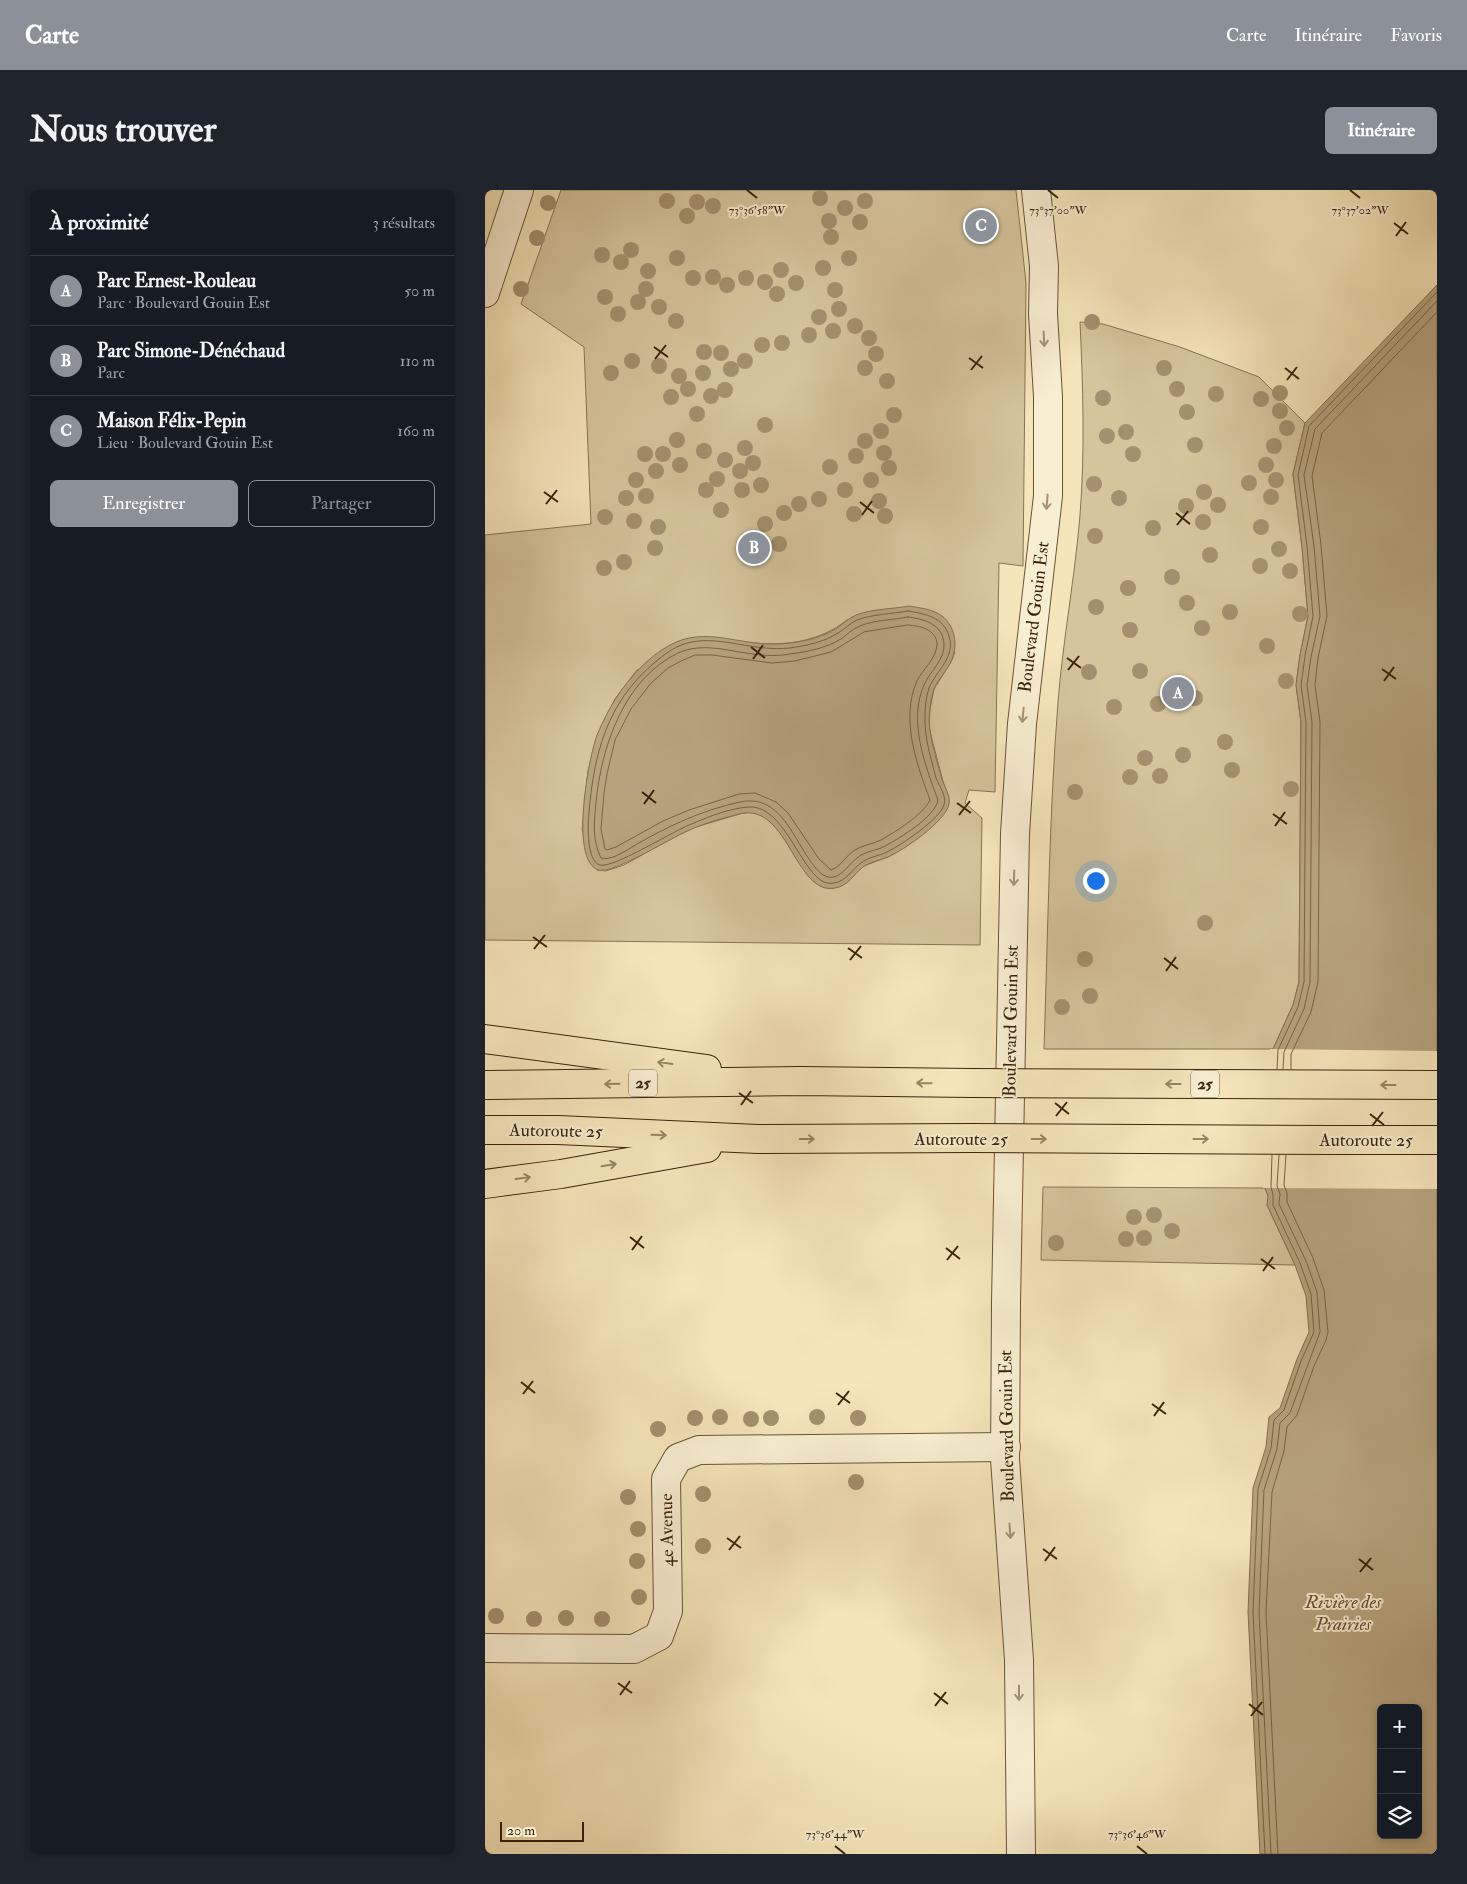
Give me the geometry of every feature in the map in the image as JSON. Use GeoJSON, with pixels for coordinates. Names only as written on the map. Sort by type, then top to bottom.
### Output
{"type":"FeatureCollection","features":[{"type":"Feature","properties":{"kind":"highway"},"geometry":{"type":"LineString","coordinates":[[485,1039],[800,1081]]}},
{"type":"Feature","properties":{"kind":"highway","name":"25"},"geometry":{"type":"LineString","coordinates":[[485,1085],[800,1081],[1437,1086]]}},
{"type":"Feature","properties":{"kind":"highway","name":"Autoroute 25"},"geometry":{"type":"LineString","coordinates":[[485,1130],[558,1130],[758,1139],[1437,1140]]}},
{"type":"Feature","properties":{"kind":"highway"},"geometry":{"type":"LineString","coordinates":[[485,1184],[561,1174],[758,1139]]}},
{"type":"Feature","properties":{"kind":"street"},"geometry":{"type":"LineString","coordinates":[[485,294],[519,190]]}},
{"type":"Feature","properties":{"kind":"street","name":"Boulevard Gouin Est"},"geometry":{"type":"LineString","coordinates":[[1021,1854],[1019,1660],[1005,1447],[1015,834],[1022,724],[1048,496],[1048,397],[1043,314],[1043,244],[1036,190]]}},
{"type":"Feature","properties":{"kind":"street","name":"4e Avenue"},"geometry":{"type":"LineString","coordinates":[[485,1648],[634,1649],[659,1636],[668,1610],[666,1479],[679,1458],[699,1450],[1005,1447]]}},
{"type":"Feature","properties":{"kind":"shaded area"},"geometry":{"type":"Polygon","coordinates":[[[561,190],[1016,190],[1026,283],[1023,566],[999,563],[995,792],[969,790],[965,803],[982,818],[980,945],[485,940],[485,535],[591,524],[584,347],[521,304],[561,190]],[[847,620],[826,633],[803,641],[779,644],[755,643],[637,670],[615,699],[598,734],[588,771],[582,830],[597,870],[606,871],[624,865],[696,827],[743,813],[754,812],[766,818],[775,826],[787,842],[864,866],[890,856],[923,834],[944,785],[929,728],[930,709],[934,689],[955,652],[847,620]]]}},
{"type":"Feature","properties":{"kind":"shaded area"},"geometry":{"type":"Polygon","coordinates":[[[1080,322],[1103,324],[1180,347],[1259,377],[1305,423],[1293,474],[1308,616],[1296,685],[1301,722],[1299,982],[1293,1005],[1273,1049],[1044,1049],[1055,745],[1060,678],[1078,538],[1082,491],[1083,418],[1080,322]]]}},
{"type":"Feature","properties":{"kind":"shaded area"},"geometry":{"type":"Polygon","coordinates":[[[1043,1187],[1265,1188],[1269,1196],[1267,1205],[1295,1265],[1041,1260],[1043,1187]]]}},
{"type":"Feature","properties":{"kind":"water","name":"Rivière des Prairies"},"geometry":{"type":"Polygon","coordinates":[[[1437,285],[1437,1854],[1260,1854],[1248,1612],[1253,1488],[1266,1447],[1269,1417],[1280,1408],[1297,1359],[1309,1332],[1306,1296],[1295,1265],[1267,1205],[1268,1196],[1265,1188],[1273,1049],[1293,1005],[1299,982],[1301,722],[1296,685],[1308,616],[1293,474],[1305,423],[1437,285]]]}},
{"type":"Feature","properties":{"kind":"water"},"geometry":{"type":"Polygon","coordinates":[[[909,606],[931,610],[942,616],[950,625],[955,642],[954,654],[950,663],[934,689],[929,715],[932,742],[949,797],[949,804],[946,811],[933,826],[914,842],[888,857],[866,865],[847,883],[839,887],[824,888],[812,880],[801,867],[781,835],[770,822],[756,814],[739,814],[699,826],[617,867],[598,870],[589,862],[584,847],[584,807],[586,784],[597,735],[608,711],[621,690],[633,675],[654,655],[670,645],[696,637],[722,638],[761,644],[799,642],[830,632],[862,613],[909,606]]]}},
{"type":"Feature","properties":{"kind":"pier"},"geometry":{"type":"Polygon","coordinates":[[[1270,1049],[1437,1051],[1437,1189],[1263,1188],[1270,1049]]]}},
{"type":"Feature","properties":{"kind":"place","name":"Maison Félix-Pepin"},"geometry":{"type":"Point","coordinates":[981,226]}},
{"type":"Feature","properties":{"kind":"place","name":"Parc Simone-Dénéchaud"},"geometry":{"type":"Point","coordinates":[754,548]}},
{"type":"Feature","properties":{"kind":"place","name":"Parc Ernest-Rouleau"},"geometry":{"type":"Point","coordinates":[1178,693]}}]}
